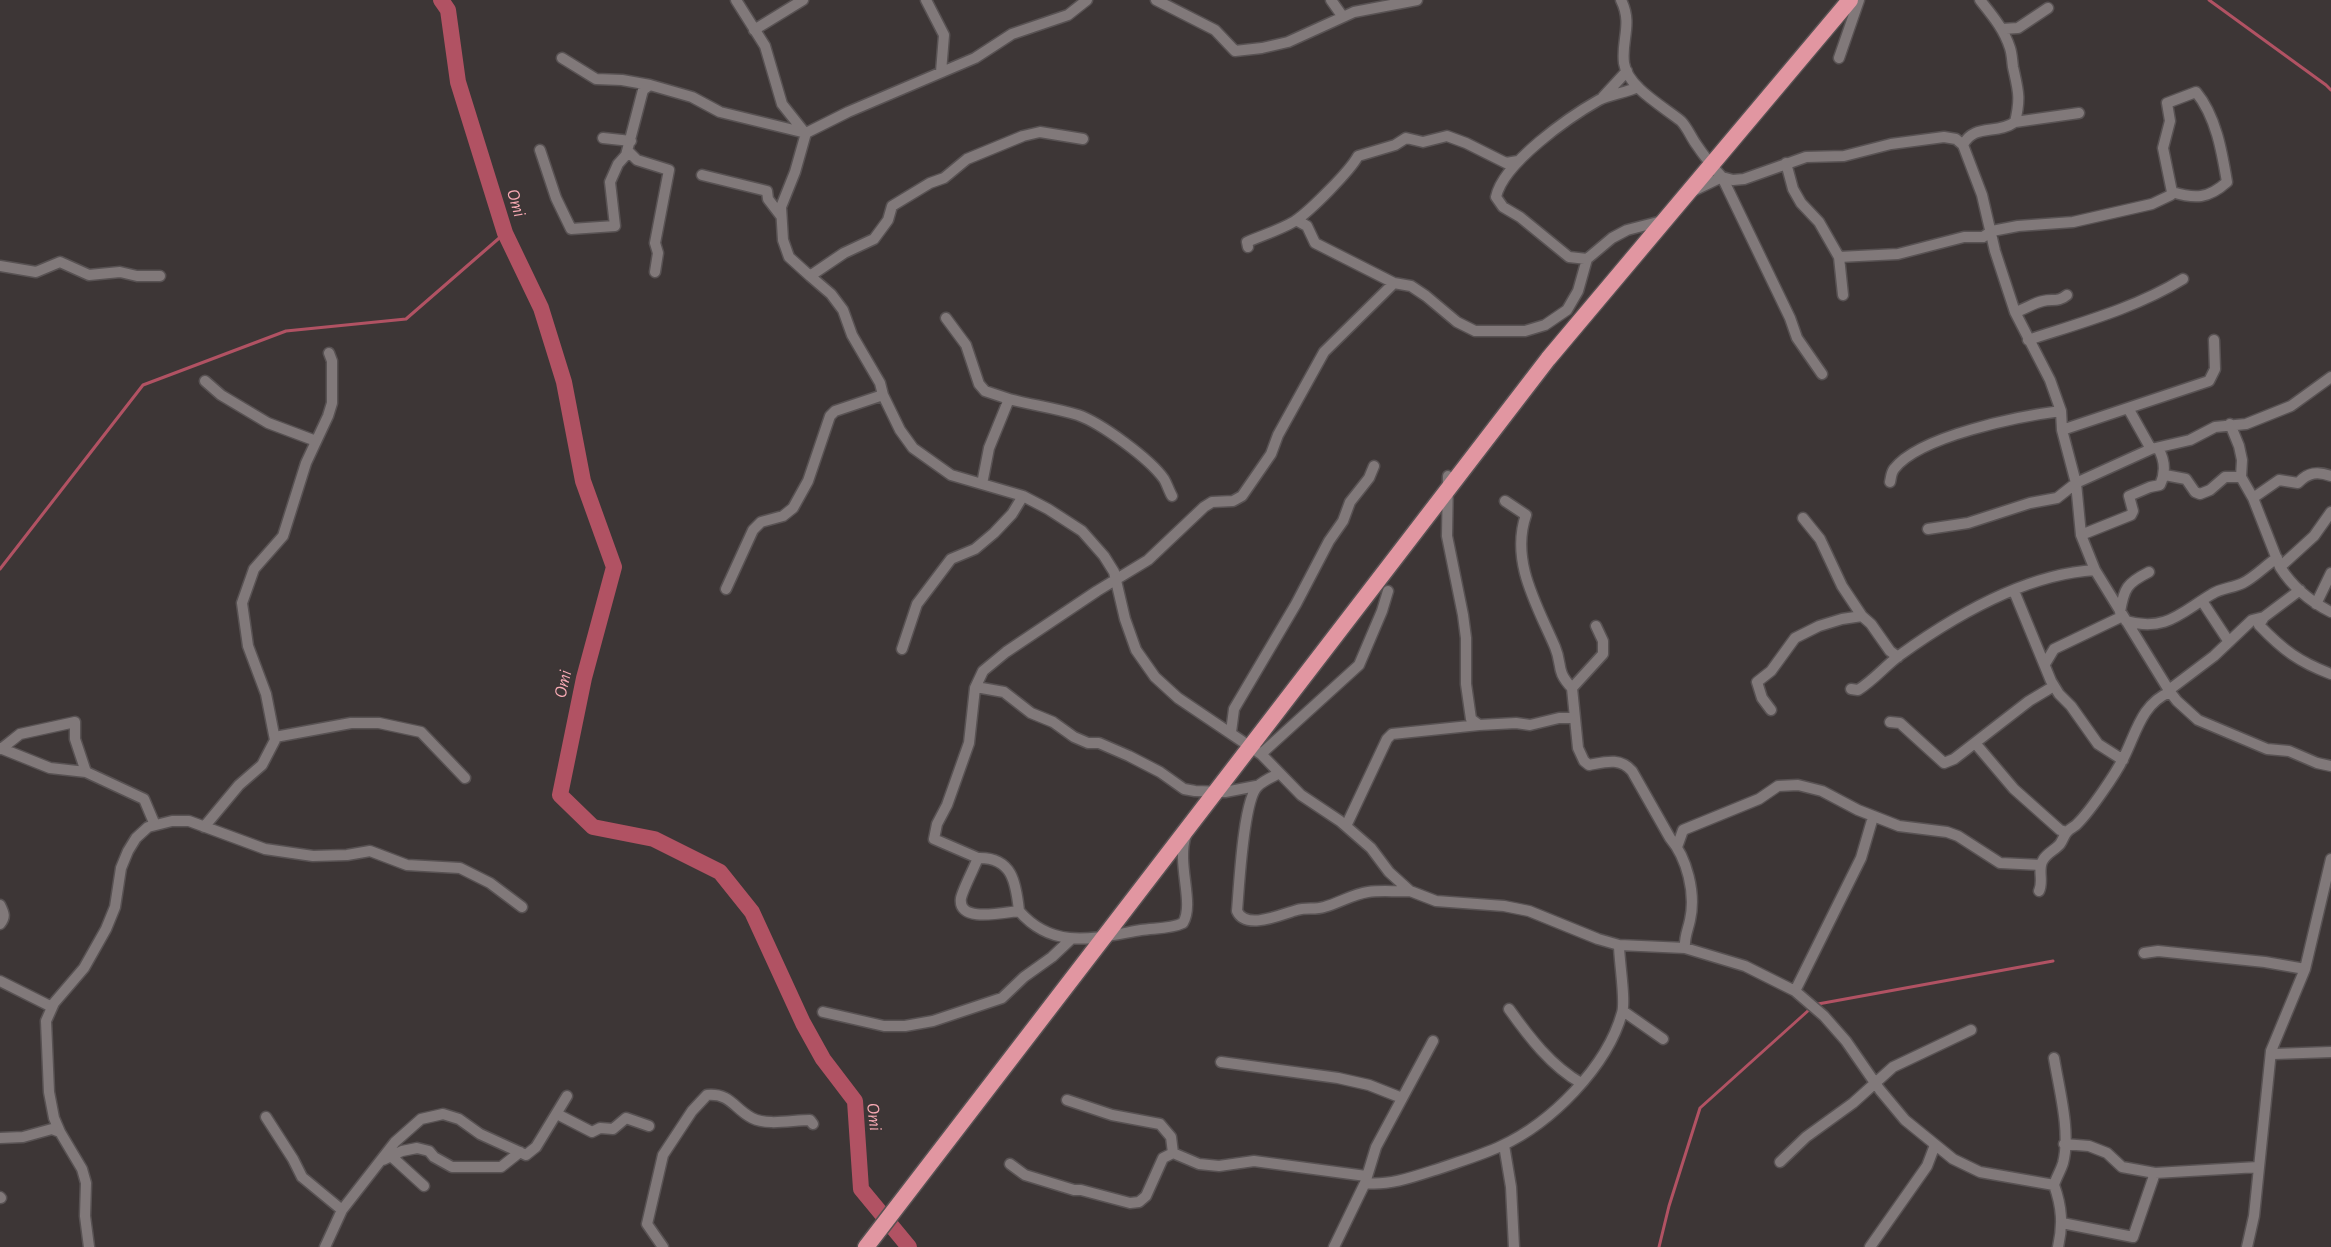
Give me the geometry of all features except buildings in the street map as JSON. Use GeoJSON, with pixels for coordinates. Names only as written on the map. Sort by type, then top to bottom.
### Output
{"type":"FeatureCollection","features":[{"type":"Feature","properties":{"kind":"highway"},"geometry":{"type":"LineString","coordinates":[[866,1247],[1548,359],[1850,0]]}},
{"type":"Feature","properties":{"kind":"street"},"geometry":{"type":"LineString","coordinates":[[736,0],[765,46],[782,104],[806,133]]}},
{"type":"Feature","properties":{"kind":"street"},"geometry":{"type":"LineString","coordinates":[[754,30],[803,0]]}},
{"type":"Feature","properties":{"kind":"street"},"geometry":{"type":"LineString","coordinates":[[926,0],[945,35],[941,72]]}},
{"type":"Feature","properties":{"kind":"street"},"geometry":{"type":"LineString","coordinates":[[562,57],[596,80],[622,80],[650,85],[692,97],[720,112],[806,133],[848,112],[975,58],[1012,34],[1068,15],[1087,0]]}},
{"type":"Feature","properties":{"kind":"street"},"geometry":{"type":"LineString","coordinates":[[1156,0],[1168,3],[1215,30],[1235,51],[1288,42],[1354,12],[1412,0]]}},
{"type":"Feature","properties":{"kind":"street"},"geometry":{"type":"LineString","coordinates":[[1331,0],[1343,17]]}},
{"type":"Feature","properties":{"kind":"street"},"geometry":{"type":"LineString","coordinates":[[1621,0],[1628,24],[1624,64],[1627,71],[1638,87],[1682,122],[1708,163],[1722,177],[1790,318],[1797,338],[1822,375]]}},
{"type":"Feature","properties":{"kind":"street"},"geometry":{"type":"LineString","coordinates":[[1839,58],[1858,0]]}},
{"type":"Feature","properties":{"kind":"street"},"geometry":{"type":"LineString","coordinates":[[1980,0],[2002,29],[2011,49],[2019,87],[2015,122]]}},
{"type":"Feature","properties":{"kind":"street"},"geometry":{"type":"LineString","coordinates":[[2002,29],[2018,28],[2048,8]]}},
{"type":"Feature","properties":{"kind":"street"},"geometry":{"type":"LineString","coordinates":[[1587,260],[1569,257],[1520,217],[1503,207],[1496,197],[1498,189],[1518,161],[1548,136],[1601,99],[1627,71]]}},
{"type":"Feature","properties":{"kind":"street"},"geometry":{"type":"LineString","coordinates":[[540,150],[556,198],[571,229],[615,226],[610,182],[629,146],[643,90],[650,85]]}},
{"type":"Feature","properties":{"kind":"street"},"geometry":{"type":"LineString","coordinates":[[1601,99],[1626,93],[1638,87]]}},
{"type":"Feature","properties":{"kind":"street"},"geometry":{"type":"LineString","coordinates":[[2196,92],[2202,99],[2217,136],[2227,182],[2218,190],[2193,198],[2172,192],[2163,148],[2170,121],[2167,103],[2196,92]]}},
{"type":"Feature","properties":{"kind":"street"},"geometry":{"type":"LineString","coordinates":[[1296,220],[1307,226],[1315,243],[1394,282],[1411,286],[1457,322],[1475,331],[1525,331],[1545,325],[1567,310],[1578,291],[1587,260],[1612,238],[1626,230],[1662,221],[1685,195],[1722,177],[1732,180],[1744,179],[1806,157],[1844,156],[1891,144],[1944,137],[1962,140],[1973,133],[2008,127],[2015,122],[2079,112]]}},
{"type":"Feature","properties":{"kind":"street"},"geometry":{"type":"LineString","coordinates":[[810,276],[844,252],[874,239],[888,220],[892,206],[930,183],[944,178],[968,159],[1023,136],[1040,132],[1083,139]]}},
{"type":"Feature","properties":{"kind":"street"},"geometry":{"type":"LineString","coordinates":[[806,133],[795,172],[781,207],[783,240],[789,257],[831,294],[843,310],[852,335],[879,383],[900,430],[914,448],[951,475],[1023,496],[1082,531],[1104,556],[1114,572],[1136,650],[1155,677],[1178,698],[1261,754],[1301,795],[1346,826],[1371,848],[1389,872],[1410,891]]}},
{"type":"Feature","properties":{"kind":"street"},"geometry":{"type":"LineString","coordinates":[[1248,247],[1247,242],[1296,220],[1353,166],[1358,156],[1395,145],[1406,138],[1423,142],[1447,136],[1506,163],[1518,161]]}},
{"type":"Feature","properties":{"kind":"street"},"geometry":{"type":"LineString","coordinates":[[603,138],[629,146],[637,160],[669,170],[655,243],[658,253],[655,272]]}},
{"type":"Feature","properties":{"kind":"street"},"geometry":{"type":"LineString","coordinates":[[1962,140],[1982,195],[1995,251],[2015,312],[2050,380],[2061,411],[2062,430],[2076,483],[2081,535],[2095,570],[2169,691],[2198,720],[2267,749],[2289,751],[2317,763],[2331,765]]}},
{"type":"Feature","properties":{"kind":"street"},"geometry":{"type":"LineString","coordinates":[[1786,163],[1793,189],[1819,222],[1839,257],[1843,295]]}},
{"type":"Feature","properties":{"kind":"street"},"geometry":{"type":"LineString","coordinates":[[702,175],[766,191],[768,199],[781,216]]}},
{"type":"Feature","properties":{"kind":"street"},"geometry":{"type":"LineString","coordinates":[[1839,257],[1898,254],[1964,237],[1983,237],[1992,231],[2018,226],[2073,222],[2152,204],[2171,195],[2172,192]]}},
{"type":"Feature","properties":{"kind":"street"},"geometry":{"type":"LineString","coordinates":[[0,266],[36,272],[60,262],[89,275],[120,272],[137,276],[160,276]]}},
{"type":"Feature","properties":{"kind":"street"},"geometry":{"type":"LineString","coordinates":[[2028,340],[2091,319],[2168,289],[2184,279]]}},
{"type":"Feature","properties":{"kind":"street"},"geometry":{"type":"LineString","coordinates":[[1225,792],[1199,808],[1184,838],[1181,855],[1188,908],[1183,923],[1090,939],[1070,940],[1033,924],[1019,911],[1017,892],[1010,872],[1002,863],[988,858],[978,858],[934,838],[937,824],[969,743],[976,687],[983,671],[1006,652],[1148,560],[1204,507],[1212,502],[1233,501],[1242,496],[1271,454],[1278,435],[1324,352],[1350,329],[1394,282]]}},
{"type":"Feature","properties":{"kind":"street"},"geometry":{"type":"LineString","coordinates":[[2015,312],[2029,309],[2034,303],[2062,300],[2067,295]]}},
{"type":"Feature","properties":{"kind":"street"},"geometry":{"type":"LineString","coordinates":[[946,318],[966,345],[980,384],[985,391],[1009,399],[1048,406],[1079,416],[1108,430],[1164,479],[1172,496]]}},
{"type":"Feature","properties":{"kind":"street"},"geometry":{"type":"LineString","coordinates":[[2062,430],[2209,381],[2215,369],[2214,340]]}},
{"type":"Feature","properties":{"kind":"street"},"geometry":{"type":"LineString","coordinates":[[204,827],[239,785],[262,765],[275,737],[266,694],[248,646],[242,603],[254,569],[283,536],[300,478],[332,403],[332,361],[329,354]]}},
{"type":"Feature","properties":{"kind":"street"},"geometry":{"type":"LineString","coordinates":[[1928,529],[1968,523],[2030,503],[2057,498],[2076,483],[2155,449],[2190,440],[2215,427],[2246,424],[2291,406],[2331,376]]}},
{"type":"Feature","properties":{"kind":"street"},"geometry":{"type":"LineString","coordinates":[[205,381],[221,395],[268,423],[316,441]]}},
{"type":"Feature","properties":{"kind":"street"},"geometry":{"type":"LineString","coordinates":[[726,589],[753,530],[761,522],[783,516],[793,508],[808,481],[830,416],[835,411],[883,395]]}},
{"type":"Feature","properties":{"kind":"street"},"geometry":{"type":"LineString","coordinates":[[982,484],[989,448],[1009,399]]}},
{"type":"Feature","properties":{"kind":"street"},"geometry":{"type":"LineString","coordinates":[[2081,535],[2131,516],[2133,511],[2129,496],[2160,485],[2165,475],[2163,456],[2155,449],[2128,408]]}},
{"type":"Feature","properties":{"kind":"street"},"geometry":{"type":"LineString","coordinates":[[1890,482],[1892,471],[1906,457],[1924,446],[2008,421],[2040,413],[2061,411]]}},
{"type":"Feature","properties":{"kind":"street"},"geometry":{"type":"LineString","coordinates":[[2230,424],[2241,453],[2241,477],[2253,498],[2287,577],[2316,604],[2331,612]]}},
{"type":"Feature","properties":{"kind":"street"},"geometry":{"type":"LineString","coordinates":[[1231,732],[1234,709],[1296,604],[1329,541],[1343,521],[1350,502],[1369,478],[1374,466]]}},
{"type":"Feature","properties":{"kind":"street"},"geometry":{"type":"LineString","coordinates":[[2253,498],[2279,480],[2298,483],[2304,477],[2318,472],[2331,476]]}},
{"type":"Feature","properties":{"kind":"street"},"geometry":{"type":"LineString","coordinates":[[2165,475],[2186,479],[2195,492],[2200,494],[2210,490],[2225,477],[2241,477]]}},
{"type":"Feature","properties":{"kind":"street"},"geometry":{"type":"LineString","coordinates":[[1448,476],[1447,536],[1463,615],[1468,702],[1471,718],[1479,725]]}},
{"type":"Feature","properties":{"kind":"street"},"geometry":{"type":"LineString","coordinates":[[902,649],[917,604],[951,559],[975,549],[994,533],[1012,514],[1023,496]]}},
{"type":"Feature","properties":{"kind":"street"},"geometry":{"type":"LineString","coordinates":[[1505,501],[1526,515],[1522,528],[1524,571],[1533,598],[1557,650],[1562,677],[1572,688],[1574,718],[1578,728],[1578,748],[1584,761],[1589,765],[1616,761],[1626,763],[1677,847],[1685,866],[1690,887],[1691,919],[1684,937],[1685,948]]}},
{"type":"Feature","properties":{"kind":"street"},"geometry":{"type":"LineString","coordinates":[[2123,616],[2143,626],[2155,626],[2181,614],[2213,592],[2243,583],[2279,562],[2314,536],[2331,512]]}},
{"type":"Feature","properties":{"kind":"street"},"geometry":{"type":"LineString","coordinates":[[1803,518],[1820,540],[1842,586],[1862,616],[1871,624],[1890,651],[1898,657]]}},
{"type":"Feature","properties":{"kind":"street"},"geometry":{"type":"LineString","coordinates":[[2331,521],[2329,525],[2331,527]]}},
{"type":"Feature","properties":{"kind":"street"},"geometry":{"type":"LineString","coordinates":[[1851,689],[1858,690],[1872,681],[1898,657],[1937,629],[1965,613],[2042,578],[2074,571],[2095,570]]}},
{"type":"Feature","properties":{"kind":"street"},"geometry":{"type":"LineString","coordinates":[[2123,616],[2124,592],[2133,580],[2149,572]]}},
{"type":"Feature","properties":{"kind":"street"},"geometry":{"type":"LineString","coordinates":[[2316,604],[2331,573]]}},
{"type":"Feature","properties":{"kind":"street"},"geometry":{"type":"LineString","coordinates":[[2300,590],[2264,617],[2259,625],[2284,650],[2311,666],[2331,674]]}},
{"type":"Feature","properties":{"kind":"street"},"geometry":{"type":"LineString","coordinates":[[1261,754],[1359,664],[1382,611],[1388,591]]}},
{"type":"Feature","properties":{"kind":"street"},"geometry":{"type":"LineString","coordinates":[[2014,591],[2054,686],[2098,744],[2123,760]]}},
{"type":"Feature","properties":{"kind":"street"},"geometry":{"type":"LineString","coordinates":[[2202,601],[2229,642]]}},
{"type":"Feature","properties":{"kind":"street"},"geometry":{"type":"LineString","coordinates":[[1771,710],[1762,698],[1757,682],[1772,671],[1795,638],[1819,626],[1862,616]]}},
{"type":"Feature","properties":{"kind":"street"},"geometry":{"type":"LineString","coordinates":[[2045,664],[2054,649],[2123,616]]}},
{"type":"Feature","properties":{"kind":"street"},"geometry":{"type":"LineString","coordinates":[[2039,891],[2041,865],[2044,858],[2060,843],[2067,832],[2078,824],[2123,760],[2141,718],[2151,704],[2198,669],[2252,620],[2264,617]]}},
{"type":"Feature","properties":{"kind":"street"},"geometry":{"type":"LineString","coordinates":[[1572,688],[1604,654],[1596,626]]}},
{"type":"Feature","properties":{"kind":"street"},"geometry":{"type":"LineString","coordinates":[[1890,722],[1900,723],[1944,763],[1954,759],[2030,701],[2054,686]]}},
{"type":"Feature","properties":{"kind":"street"},"geometry":{"type":"LineString","coordinates":[[976,687],[1004,692],[1031,713],[1053,722],[1074,737],[1088,743],[1099,743],[1129,756],[1160,772],[1184,789],[1225,792],[1256,786],[1278,774]]}},
{"type":"Feature","properties":{"kind":"street"},"geometry":{"type":"LineString","coordinates":[[1346,826],[1387,739],[1392,734],[1479,725],[1516,723],[1530,725],[1559,718],[1574,718]]}},
{"type":"Feature","properties":{"kind":"street"},"geometry":{"type":"LineString","coordinates":[[1,749],[20,734],[75,722],[75,739],[86,772]]}},
{"type":"Feature","properties":{"kind":"street"},"geometry":{"type":"LineString","coordinates":[[275,737],[351,723],[379,723],[421,732],[465,778]]}},
{"type":"Feature","properties":{"kind":"street"},"geometry":{"type":"LineString","coordinates":[[1975,743],[2014,789],[2060,830],[2067,832]]}},
{"type":"Feature","properties":{"kind":"street"},"geometry":{"type":"LineString","coordinates":[[1,749],[50,768],[86,772],[144,800],[155,825]]}},
{"type":"Feature","properties":{"kind":"street"},"geometry":{"type":"LineString","coordinates":[[1677,847],[1683,830],[1759,799],[1778,786],[1798,785],[1822,791],[1873,817],[1912,829],[1947,832],[1969,841],[2000,862],[2041,865]]}},
{"type":"Feature","properties":{"kind":"street"},"geometry":{"type":"LineString","coordinates":[[1256,786],[1241,850],[1237,911],[1243,919],[1264,920],[1297,910],[1323,908],[1369,892],[1410,891],[1436,900],[1504,906],[1529,911],[1598,939],[1619,945],[1685,948],[1745,966],[1795,991],[1824,1016],[1839,1032],[1905,1120],[1953,1159],[1980,1172],[2054,1185]]}},
{"type":"Feature","properties":{"kind":"street"},"geometry":{"type":"LineString","coordinates":[[1795,991],[1861,858],[1873,817]]}},
{"type":"Feature","properties":{"kind":"street"},"geometry":{"type":"LineString","coordinates":[[89,1247],[85,1216],[86,1183],[77,1157],[60,1132],[54,1118],[49,1092],[46,1022],[52,1007],[84,968],[111,919],[121,868],[136,838],[148,827],[172,821],[189,821],[265,849],[313,856],[370,851],[407,865],[460,868],[490,884],[522,907]]}},
{"type":"Feature","properties":{"kind":"street"},"geometry":{"type":"LineString","coordinates":[[978,858],[961,899],[963,909],[969,913],[978,914],[1019,911]]}},
{"type":"Feature","properties":{"kind":"street"},"geometry":{"type":"LineString","coordinates":[[2247,1247],[2254,1216],[2271,1051],[2305,969],[2331,859]]}},
{"type":"Feature","properties":{"kind":"street"},"geometry":{"type":"LineString","coordinates":[[0,905],[4,919],[0,924]]}},
{"type":"Feature","properties":{"kind":"street"},"geometry":{"type":"LineString","coordinates":[[823,1012],[884,1026],[905,1026],[933,1021],[1002,998],[1070,940]]}},
{"type":"Feature","properties":{"kind":"street"},"geometry":{"type":"LineString","coordinates":[[1010,1164],[1025,1175],[1074,1190],[1130,1203],[1139,1202],[1146,1196],[1163,1158],[1173,1153],[1199,1164],[1219,1166],[1254,1161],[1365,1180],[1380,1185],[1423,1174],[1504,1145],[1548,1117],[1581,1083],[1610,1045],[1623,1011],[1619,945]]}},
{"type":"Feature","properties":{"kind":"street"},"geometry":{"type":"LineString","coordinates":[[2144,953],[2158,951],[2265,962],[2305,969]]}},
{"type":"Feature","properties":{"kind":"street"},"geometry":{"type":"LineString","coordinates":[[0,981],[52,1007]]}},
{"type":"Feature","properties":{"kind":"street"},"geometry":{"type":"LineString","coordinates":[[1509,1009],[1539,1048],[1581,1083]]}},
{"type":"Feature","properties":{"kind":"street"},"geometry":{"type":"LineString","coordinates":[[1623,1011],[1663,1039]]}},
{"type":"Feature","properties":{"kind":"street"},"geometry":{"type":"LineString","coordinates":[[1780,1162],[1791,1150],[1853,1102],[1893,1067],[1971,1030]]}},
{"type":"Feature","properties":{"kind":"street"},"geometry":{"type":"LineString","coordinates":[[1334,1247],[1365,1180],[1376,1147],[1433,1041]]}},
{"type":"Feature","properties":{"kind":"street"},"geometry":{"type":"LineString","coordinates":[[2271,1051],[2274,1054],[2331,1052]]}},
{"type":"Feature","properties":{"kind":"street"},"geometry":{"type":"LineString","coordinates":[[2054,1058],[2064,1114],[2062,1163],[2054,1185],[2059,1199],[2062,1223],[2058,1247]]}},
{"type":"Feature","properties":{"kind":"street"},"geometry":{"type":"LineString","coordinates":[[1221,1062],[1369,1084],[1402,1098]]}},
{"type":"Feature","properties":{"kind":"street"},"geometry":{"type":"LineString","coordinates":[[663,1247],[647,1224],[663,1155],[692,1111],[707,1095],[718,1094],[728,1099],[752,1118],[767,1122],[810,1120],[813,1124]]}},
{"type":"Feature","properties":{"kind":"street"},"geometry":{"type":"LineString","coordinates":[[326,1247],[342,1210],[395,1142],[421,1119],[443,1114],[459,1119],[480,1134],[526,1155],[536,1147],[567,1096]]}},
{"type":"Feature","properties":{"kind":"street"},"geometry":{"type":"LineString","coordinates":[[1067,1100],[1112,1115],[1160,1124],[1171,1137],[1173,1153]]}},
{"type":"Feature","properties":{"kind":"street"},"geometry":{"type":"LineString","coordinates":[[557,1114],[592,1132],[600,1128],[613,1129],[626,1118],[649,1126]]}},
{"type":"Feature","properties":{"kind":"street"},"geometry":{"type":"LineString","coordinates":[[266,1117],[302,1177],[342,1210]]}},
{"type":"Feature","properties":{"kind":"street"},"geometry":{"type":"LineString","coordinates":[[2,1140],[52,1129],[60,1132]]}},
{"type":"Feature","properties":{"kind":"street"},"geometry":{"type":"LineString","coordinates":[[2064,1144],[2089,1146],[2107,1154],[2122,1167],[2155,1173],[2258,1167]]}},
{"type":"Feature","properties":{"kind":"street"},"geometry":{"type":"LineString","coordinates":[[1504,1145],[1511,1187],[1514,1247]]}},
{"type":"Feature","properties":{"kind":"street"},"geometry":{"type":"LineString","coordinates":[[1870,1247],[1927,1166],[1935,1145]]}},
{"type":"Feature","properties":{"kind":"street"},"geometry":{"type":"LineString","coordinates":[[378,1163],[391,1156],[417,1148],[429,1151],[434,1157],[452,1167],[501,1167],[520,1152]]}},
{"type":"Feature","properties":{"kind":"street"},"geometry":{"type":"LineString","coordinates":[[391,1156],[424,1186]]}},
{"type":"Feature","properties":{"kind":"street"},"geometry":{"type":"LineString","coordinates":[[2062,1223],[2133,1237],[2155,1173]]}},
{"type":"Feature","properties":{"kind":"waterway","name":"Omi"},"geometry":{"type":"LineString","coordinates":[[441,0],[448,10],[458,82],[505,233],[541,308],[564,382],[583,481],[614,567],[584,678],[560,795],[593,827],[654,839],[720,872],[752,912],[803,1023],[823,1059],[855,1101],[861,1189],[909,1247]]}},
{"type":"Feature","properties":{"kind":"waterway"},"geometry":{"type":"LineString","coordinates":[[2209,0],[2331,90]]}},
{"type":"Feature","properties":{"kind":"waterway"},"geometry":{"type":"LineString","coordinates":[[0,569],[143,385],[286,331],[406,319],[505,233]]}},
{"type":"Feature","properties":{"kind":"waterway"},"geometry":{"type":"LineString","coordinates":[[1818,1004],[2053,961]]}},
{"type":"Feature","properties":{"kind":"waterway"},"geometry":{"type":"LineString","coordinates":[[1659,1247],[1669,1206],[1700,1108],[1810,1009]]}}]}
